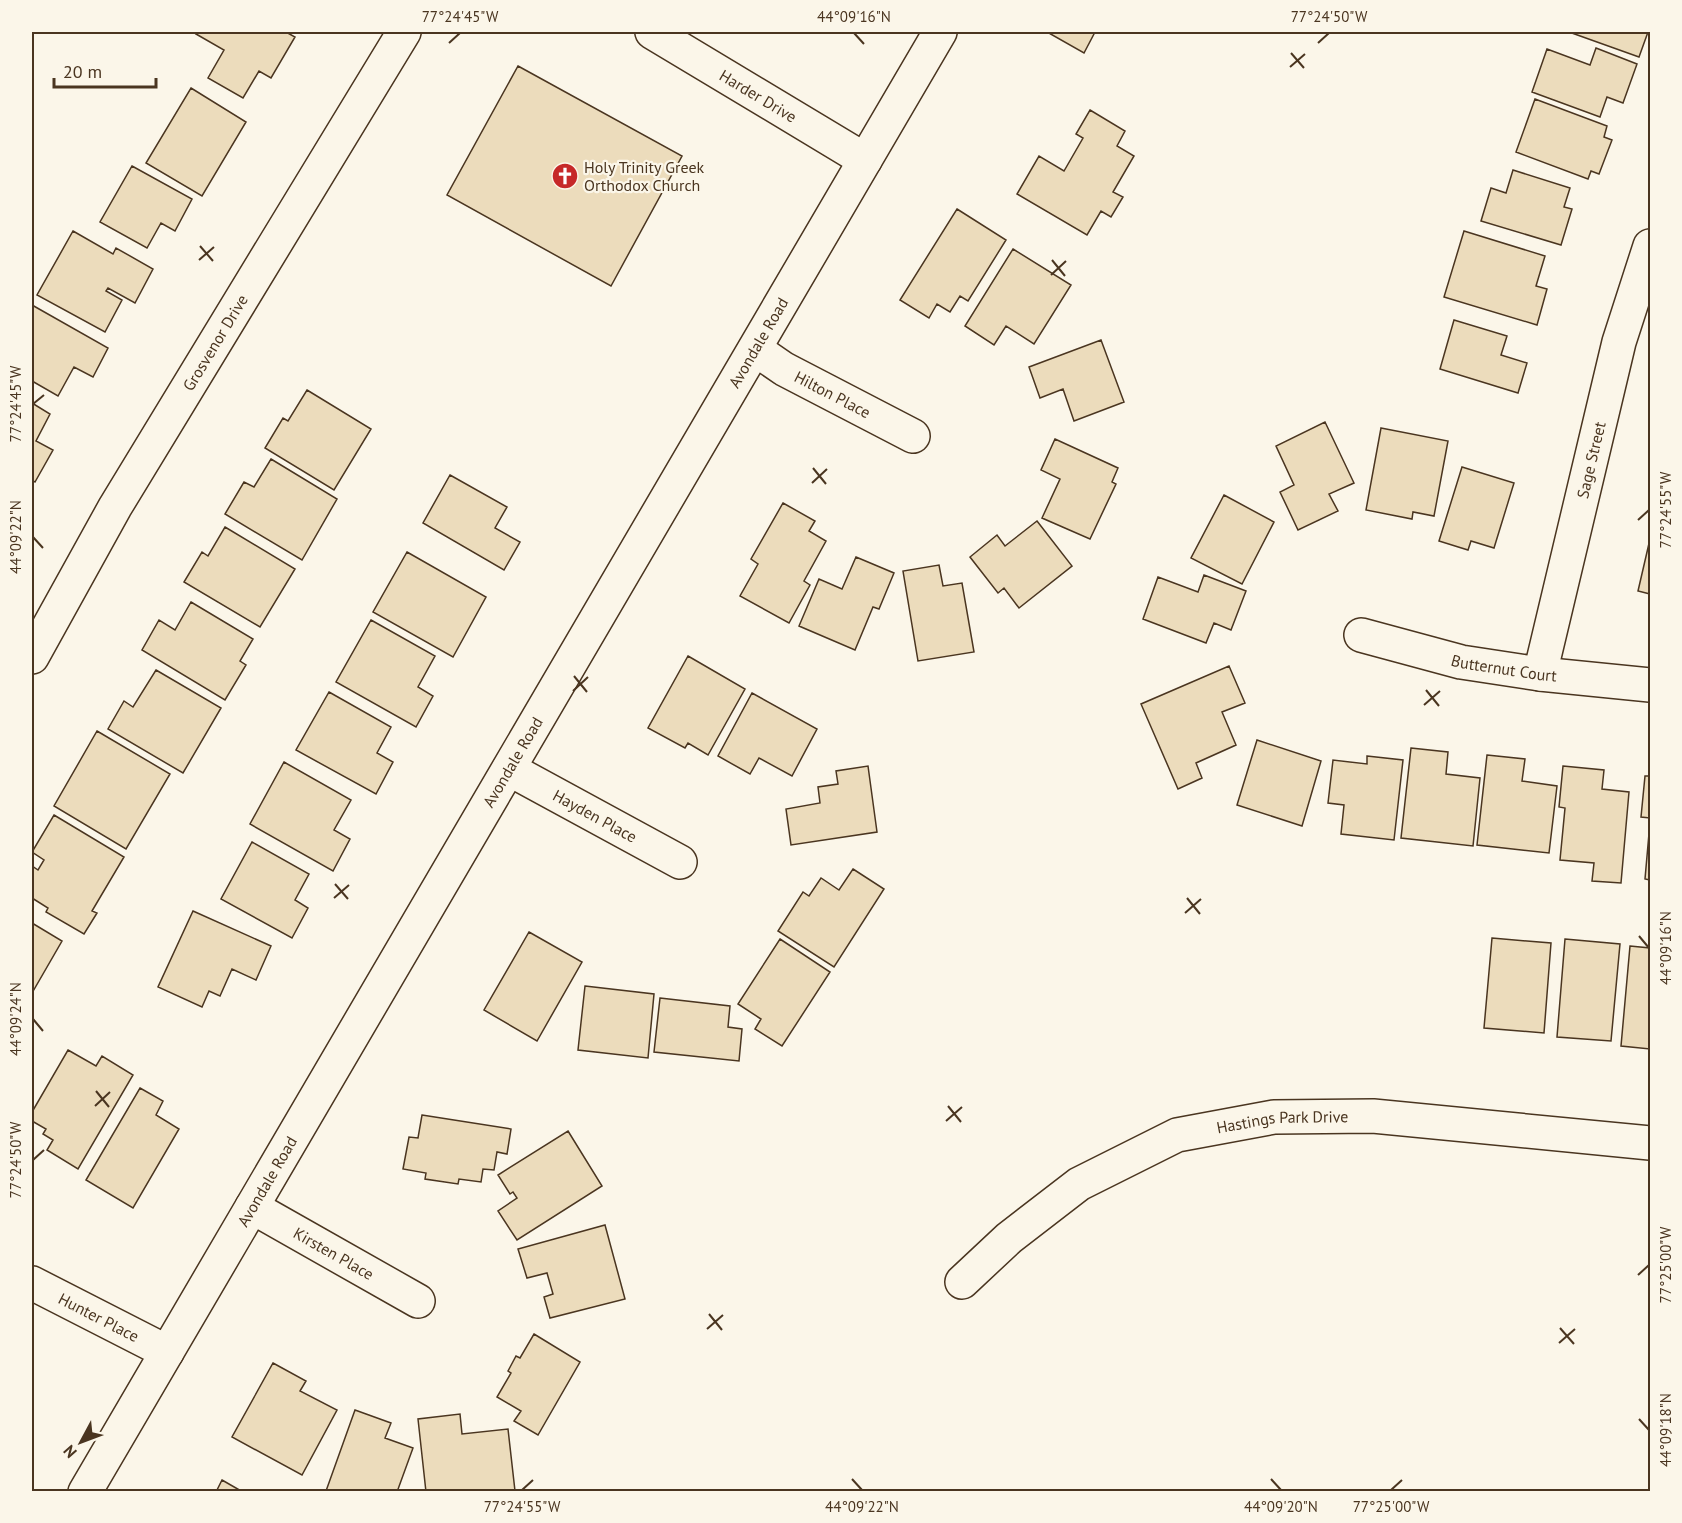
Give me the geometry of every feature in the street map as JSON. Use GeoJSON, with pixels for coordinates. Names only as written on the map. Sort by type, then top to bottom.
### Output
{"type":"FeatureCollection","features":[{"type":"Feature","properties":{"kind":"street","name":"Grosvenor Drive"},"geometry":{"type":"LineString","coordinates":[[32,657],[115,507],[404,32]]}},
{"type":"Feature","properties":{"kind":"street","name":"Harder Drive"},"geometry":{"type":"LineString","coordinates":[[652,32],[865,160]]}},
{"type":"Feature","properties":{"kind":"street","name":"Avondale Road"},"geometry":{"type":"LineString","coordinates":[[85,1491],[940,32]]}},
{"type":"Feature","properties":{"kind":"street","name":"Sage Street"},"geometry":{"type":"LineString","coordinates":[[1540,674],[1619,342],[1650,246]]}},
{"type":"Feature","properties":{"kind":"street","name":"Hilton Place"},"geometry":{"type":"LineString","coordinates":[[755,350],[784,369],[913,436]]}},
{"type":"Feature","properties":{"kind":"street","name":"Butternut Court"},"geometry":{"type":"LineString","coordinates":[[1361,635],[1461,662],[1540,674],[1650,685]]}},
{"type":"Feature","properties":{"kind":"street","name":"Hayden Place"},"geometry":{"type":"LineString","coordinates":[[509,769],[680,862]]}},
{"type":"Feature","properties":{"kind":"street","name":"Hastings Park Drive"},"geometry":{"type":"LineString","coordinates":[[962,1282],[1009,1238],[1079,1184],[1176,1135],[1274,1117],[1373,1116],[1650,1143]]}},
{"type":"Feature","properties":{"kind":"street","name":"Kirsten Place"},"geometry":{"type":"LineString","coordinates":[[252,1207],[418,1300]]}},
{"type":"Feature","properties":{"kind":"street","name":"Hunter Place"},"geometry":{"type":"LineString","coordinates":[[32,1283],[167,1352]]}},
{"type":"Feature","properties":{"kind":"building"},"geometry":{"type":"Polygon","coordinates":[[[198,32],[286,32],[295,37],[271,78],[259,71],[243,98],[208,78],[224,50],[196,34],[198,32]]]}},
{"type":"Feature","properties":{"kind":"building"},"geometry":{"type":"Polygon","coordinates":[[[1047,32],[1095,32],[1084,53],[1047,32]]]}},
{"type":"Feature","properties":{"kind":"building"},"geometry":{"type":"Polygon","coordinates":[[[1569,32],[1648,32],[1639,57],[1569,32]]]}},
{"type":"Feature","properties":{"kind":"building"},"geometry":{"type":"Polygon","coordinates":[[[1596,48],[1637,64],[1623,103],[1607,97],[1600,117],[1532,92],[1547,49],[1590,65],[1596,48]]]}},
{"type":"Feature","properties":{"kind":"building","name":"Holy Trinity Greek Orthodox Church"},"geometry":{"type":"Polygon","coordinates":[[[518,66],[682,156],[611,286],[447,195],[518,66]]]}},
{"type":"Feature","properties":{"kind":"building"},"geometry":{"type":"Polygon","coordinates":[[[191,88],[246,122],[202,196],[146,163],[191,88]]]}},
{"type":"Feature","properties":{"kind":"building"},"geometry":{"type":"Polygon","coordinates":[[[1535,99],[1607,126],[1604,137],[1612,140],[1599,174],[1591,171],[1588,179],[1516,152],[1535,99]]]}},
{"type":"Feature","properties":{"kind":"building"},"geometry":{"type":"Polygon","coordinates":[[[1090,110],[1125,131],[1117,146],[1134,156],[1113,192],[1123,197],[1111,217],[1101,211],[1087,235],[1017,194],[1039,156],[1064,171],[1083,138],[1076,134],[1090,110]]]}},
{"type":"Feature","properties":{"kind":"building"},"geometry":{"type":"Polygon","coordinates":[[[132,166],[192,199],[175,231],[161,223],[147,248],[100,222],[132,166]]]}},
{"type":"Feature","properties":{"kind":"building"},"geometry":{"type":"Polygon","coordinates":[[[1513,170],[1570,188],[1564,207],[1572,209],[1561,245],[1481,221],[1491,188],[1506,193],[1513,170]]]}},
{"type":"Feature","properties":{"kind":"building"},"geometry":{"type":"Polygon","coordinates":[[[957,209],[1006,240],[968,301],[960,296],[950,312],[937,304],[929,318],[900,300],[957,209]]]}},
{"type":"Feature","properties":{"kind":"building"},"geometry":{"type":"Polygon","coordinates":[[[73,231],[113,254],[116,248],[153,269],[135,303],[108,288],[106,291],[122,300],[105,332],[37,295],[73,231]]]}},
{"type":"Feature","properties":{"kind":"building"},"geometry":{"type":"Polygon","coordinates":[[[1464,231],[1545,256],[1536,286],[1547,289],[1537,325],[1444,297],[1464,231]]]}},
{"type":"Feature","properties":{"kind":"building"},"geometry":{"type":"Polygon","coordinates":[[[1013,249],[1071,285],[1034,344],[1006,326],[994,345],[965,326],[1013,249]]]}},
{"type":"Feature","properties":{"kind":"building"},"geometry":{"type":"Polygon","coordinates":[[[32,305],[108,348],[93,377],[74,367],[58,396],[32,381],[32,305]]]}},
{"type":"Feature","properties":{"kind":"building"},"geometry":{"type":"Polygon","coordinates":[[[1454,320],[1507,336],[1501,355],[1527,363],[1518,393],[1440,369],[1454,320]]]}},
{"type":"Feature","properties":{"kind":"building"},"geometry":{"type":"Polygon","coordinates":[[[1101,340],[1124,402],[1074,421],[1063,389],[1040,398],[1029,367],[1101,340]]]}},
{"type":"Feature","properties":{"kind":"building"},"geometry":{"type":"Polygon","coordinates":[[[307,390],[371,429],[334,490],[265,448],[283,418],[288,421],[307,390]]]}},
{"type":"Feature","properties":{"kind":"building"},"geometry":{"type":"Polygon","coordinates":[[[32,403],[50,414],[36,441],[53,450],[35,482],[32,480],[32,403]]]}},
{"type":"Feature","properties":{"kind":"building"},"geometry":{"type":"Polygon","coordinates":[[[1325,422],[1354,483],[1329,494],[1338,511],[1298,530],[1280,492],[1294,485],[1276,446],[1325,422]]]}},
{"type":"Feature","properties":{"kind":"building"},"geometry":{"type":"Polygon","coordinates":[[[1381,428],[1448,441],[1434,516],[1413,512],[1412,519],[1366,510],[1381,428]]]}},
{"type":"Feature","properties":{"kind":"building"},"geometry":{"type":"Polygon","coordinates":[[[1055,439],[1118,468],[1112,482],[1116,484],[1090,539],[1042,518],[1060,479],[1041,470],[1055,439]]]}},
{"type":"Feature","properties":{"kind":"building"},"geometry":{"type":"Polygon","coordinates":[[[271,459],[337,499],[302,560],[225,514],[244,482],[254,487],[271,459]]]}},
{"type":"Feature","properties":{"kind":"building"},"geometry":{"type":"Polygon","coordinates":[[[1462,467],[1514,483],[1494,548],[1471,541],[1468,550],[1439,541],[1462,467]]]}},
{"type":"Feature","properties":{"kind":"building"},"geometry":{"type":"Polygon","coordinates":[[[450,475],[507,507],[495,528],[520,542],[504,570],[423,523],[450,475]]]}},
{"type":"Feature","properties":{"kind":"building"},"geometry":{"type":"Polygon","coordinates":[[[1224,495],[1274,522],[1242,584],[1191,558],[1224,495]]]}},
{"type":"Feature","properties":{"kind":"building"},"geometry":{"type":"Polygon","coordinates":[[[783,503],[815,521],[809,531],[826,541],[804,581],[810,585],[789,623],[740,596],[758,564],[751,559],[783,503]]]}},
{"type":"Feature","properties":{"kind":"building"},"geometry":{"type":"Polygon","coordinates":[[[1037,521],[1072,566],[1019,608],[1004,588],[998,593],[970,557],[997,535],[1005,546],[1037,521]]]}},
{"type":"Feature","properties":{"kind":"building"},"geometry":{"type":"Polygon","coordinates":[[[225,527],[295,569],[260,627],[184,582],[202,552],[208,556],[225,527]]]}},
{"type":"Feature","properties":{"kind":"building"},"geometry":{"type":"Polygon","coordinates":[[[1650,539],[1650,594],[1638,591],[1650,539]]]}},
{"type":"Feature","properties":{"kind":"building"},"geometry":{"type":"Polygon","coordinates":[[[407,552],[486,597],[453,657],[373,612],[407,552]]]}},
{"type":"Feature","properties":{"kind":"building"},"geometry":{"type":"Polygon","coordinates":[[[856,557],[894,573],[879,609],[873,607],[855,650],[799,626],[819,579],[842,589],[856,557]]]}},
{"type":"Feature","properties":{"kind":"building"},"geometry":{"type":"Polygon","coordinates":[[[939,565],[943,586],[962,583],[974,652],[918,661],[903,571],[939,565]]]}},
{"type":"Feature","properties":{"kind":"building"},"geometry":{"type":"Polygon","coordinates":[[[1204,575],[1246,591],[1231,630],[1214,623],[1206,643],[1143,619],[1158,577],[1198,592],[1204,575]]]}},
{"type":"Feature","properties":{"kind":"building"},"geometry":{"type":"Polygon","coordinates":[[[191,602],[253,639],[240,661],[246,665],[225,700],[142,650],[159,620],[175,630],[191,602]]]}},
{"type":"Feature","properties":{"kind":"building"},"geometry":{"type":"Polygon","coordinates":[[[371,620],[435,656],[418,687],[433,696],[416,727],[336,682],[371,620]]]}},
{"type":"Feature","properties":{"kind":"building"},"geometry":{"type":"Polygon","coordinates":[[[688,656],[745,689],[708,755],[688,743],[685,748],[648,728],[688,656]]]}},
{"type":"Feature","properties":{"kind":"building"},"geometry":{"type":"Polygon","coordinates":[[[1229,666],[1245,703],[1222,712],[1236,745],[1196,763],[1202,778],[1178,789],[1141,704],[1229,666]]]}},
{"type":"Feature","properties":{"kind":"building"},"geometry":{"type":"Polygon","coordinates":[[[156,670],[221,708],[183,773],[108,729],[124,701],[133,707],[156,670]]]}},
{"type":"Feature","properties":{"kind":"building"},"geometry":{"type":"Polygon","coordinates":[[[329,692],[391,727],[377,753],[393,762],[376,794],[296,750],[329,692]]]}},
{"type":"Feature","properties":{"kind":"building"},"geometry":{"type":"Polygon","coordinates":[[[752,693],[817,729],[792,776],[759,758],[750,774],[718,756],[752,693]]]}},
{"type":"Feature","properties":{"kind":"building"},"geometry":{"type":"Polygon","coordinates":[[[97,731],[170,774],[126,849],[54,806],[97,731]]]}},
{"type":"Feature","properties":{"kind":"building"},"geometry":{"type":"Polygon","coordinates":[[[1257,740],[1321,761],[1302,826],[1237,805],[1257,740]]]}},
{"type":"Feature","properties":{"kind":"building"},"geometry":{"type":"Polygon","coordinates":[[[1411,748],[1448,752],[1446,774],[1480,778],[1473,846],[1401,838],[1411,748]]]}},
{"type":"Feature","properties":{"kind":"building"},"geometry":{"type":"Polygon","coordinates":[[[1487,755],[1525,759],[1522,781],[1557,786],[1549,853],[1477,845],[1487,755]]]}},
{"type":"Feature","properties":{"kind":"building"},"geometry":{"type":"Polygon","coordinates":[[[1367,756],[1403,760],[1394,840],[1341,834],[1344,805],[1328,803],[1333,760],[1367,764],[1367,756]]]}},
{"type":"Feature","properties":{"kind":"building"},"geometry":{"type":"Polygon","coordinates":[[[284,762],[351,800],[334,830],[350,839],[333,871],[250,824],[284,762]]]}},
{"type":"Feature","properties":{"kind":"building"},"geometry":{"type":"Polygon","coordinates":[[[868,766],[877,832],[791,845],[786,809],[820,803],[818,787],[838,784],[836,771],[868,766]]]}},
{"type":"Feature","properties":{"kind":"building"},"geometry":{"type":"Polygon","coordinates":[[[1563,766],[1604,770],[1602,789],[1629,792],[1621,883],[1592,881],[1594,863],[1560,860],[1565,808],[1559,807],[1563,766]]]}},
{"type":"Feature","properties":{"kind":"building"},"geometry":{"type":"Polygon","coordinates":[[[1645,776],[1650,776],[1650,818],[1641,817],[1645,776]]]}},
{"type":"Feature","properties":{"kind":"building"},"geometry":{"type":"Polygon","coordinates":[[[54,815],[124,857],[92,911],[97,913],[84,934],[46,912],[48,908],[32,898],[32,866],[38,870],[44,860],[32,852],[54,815]]]}},
{"type":"Feature","properties":{"kind":"building"},"geometry":{"type":"Polygon","coordinates":[[[1650,822],[1650,880],[1645,879],[1650,822]]]}},
{"type":"Feature","properties":{"kind":"building"},"geometry":{"type":"Polygon","coordinates":[[[252,842],[309,874],[295,900],[308,908],[292,938],[221,899],[252,842]]]}},
{"type":"Feature","properties":{"kind":"building"},"geometry":{"type":"Polygon","coordinates":[[[853,869],[884,889],[834,967],[778,931],[803,892],[809,896],[821,878],[839,890],[853,869]]]}},
{"type":"Feature","properties":{"kind":"building"},"geometry":{"type":"Polygon","coordinates":[[[193,911],[271,946],[256,980],[232,969],[220,996],[209,991],[202,1007],[158,987],[193,911]]]}},
{"type":"Feature","properties":{"kind":"building"},"geometry":{"type":"Polygon","coordinates":[[[32,923],[62,941],[32,993],[32,923]]]}},
{"type":"Feature","properties":{"kind":"building"},"geometry":{"type":"Polygon","coordinates":[[[529,932],[582,962],[537,1041],[484,1010],[529,932]]]}},
{"type":"Feature","properties":{"kind":"building"},"geometry":{"type":"Polygon","coordinates":[[[1492,938],[1551,943],[1544,1033],[1484,1028],[1492,938]]]}},
{"type":"Feature","properties":{"kind":"building"},"geometry":{"type":"Polygon","coordinates":[[[780,939],[830,972],[782,1046],[755,1029],[761,1019],[738,1004],[780,939]]]}},
{"type":"Feature","properties":{"kind":"building"},"geometry":{"type":"Polygon","coordinates":[[[1565,939],[1620,944],[1611,1041],[1557,1037],[1565,939]]]}},
{"type":"Feature","properties":{"kind":"building"},"geometry":{"type":"Polygon","coordinates":[[[1630,946],[1650,948],[1650,1049],[1621,1046],[1630,946]]]}},
{"type":"Feature","properties":{"kind":"building"},"geometry":{"type":"Polygon","coordinates":[[[585,986],[654,994],[648,1058],[578,1050],[585,986]]]}},
{"type":"Feature","properties":{"kind":"building"},"geometry":{"type":"Polygon","coordinates":[[[660,998],[730,1006],[728,1027],[742,1029],[739,1061],[654,1052],[660,998]]]}},
{"type":"Feature","properties":{"kind":"building"},"geometry":{"type":"Polygon","coordinates":[[[68,1050],[96,1066],[102,1056],[133,1075],[78,1169],[47,1150],[53,1140],[43,1134],[46,1129],[32,1121],[32,1112],[68,1050]]]}},
{"type":"Feature","properties":{"kind":"building"},"geometry":{"type":"Polygon","coordinates":[[[140,1088],[163,1101],[156,1115],[179,1129],[133,1208],[86,1180],[140,1088]]]}},
{"type":"Feature","properties":{"kind":"building"},"geometry":{"type":"Polygon","coordinates":[[[422,1115],[511,1129],[507,1154],[497,1152],[494,1170],[483,1169],[481,1182],[459,1179],[458,1184],[425,1179],[426,1173],[403,1169],[409,1137],[418,1138],[422,1115]]]}},
{"type":"Feature","properties":{"kind":"building"},"geometry":{"type":"Polygon","coordinates":[[[568,1131],[602,1186],[517,1240],[498,1211],[517,1198],[513,1192],[510,1194],[498,1175],[568,1131]]]}},
{"type":"Feature","properties":{"kind":"building"},"geometry":{"type":"Polygon","coordinates":[[[605,1225],[625,1299],[550,1318],[544,1297],[553,1294],[547,1273],[527,1278],[518,1249],[605,1225]]]}},
{"type":"Feature","properties":{"kind":"building"},"geometry":{"type":"Polygon","coordinates":[[[534,1334],[580,1362],[538,1435],[514,1421],[521,1411],[497,1397],[511,1373],[508,1371],[516,1356],[520,1358],[534,1334]]]}},
{"type":"Feature","properties":{"kind":"building"},"geometry":{"type":"Polygon","coordinates":[[[273,1363],[306,1381],[300,1391],[337,1410],[302,1475],[232,1437],[273,1363]]]}},
{"type":"Feature","properties":{"kind":"building"},"geometry":{"type":"Polygon","coordinates":[[[355,1410],[391,1423],[385,1438],[413,1448],[397,1492],[326,1491],[355,1410]]]}},
{"type":"Feature","properties":{"kind":"building"},"geometry":{"type":"Polygon","coordinates":[[[460,1414],[462,1434],[508,1429],[515,1491],[426,1492],[418,1419],[460,1414]]]}},
{"type":"Feature","properties":{"kind":"building"},"geometry":{"type":"Polygon","coordinates":[[[222,1480],[243,1492],[216,1492],[222,1480]]]}},
{"type":"Feature","properties":{"kind":"place","name":"Holy Trinity Greek Orthodox Church"},"geometry":{"type":"Point","coordinates":[565,176]}}]}
